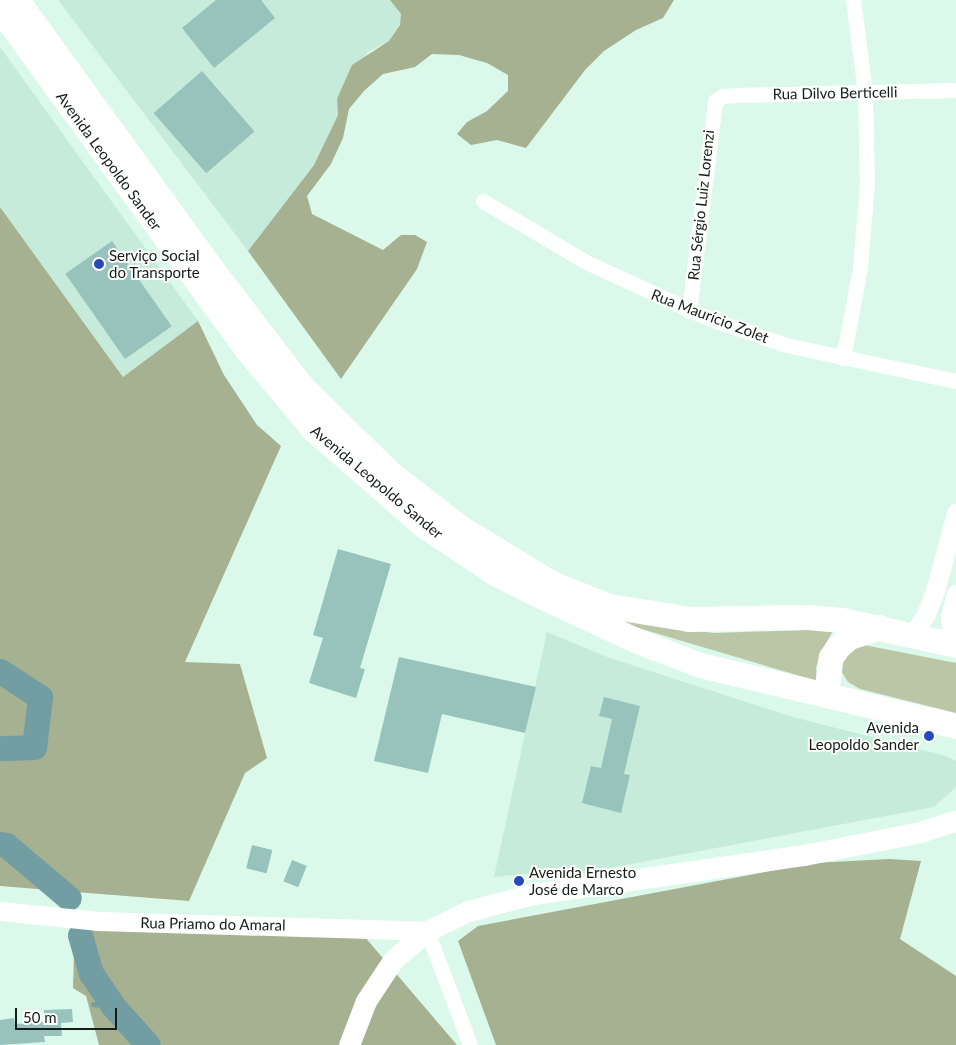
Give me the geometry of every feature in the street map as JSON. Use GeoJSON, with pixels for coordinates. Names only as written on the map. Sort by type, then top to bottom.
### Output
{"type":"FeatureCollection","features":[{"type":"Feature","properties":{"kind":"highway","name":"Avenida Leopoldo Sander"},"geometry":{"type":"LineString","coordinates":[[17,0],[208,264],[302,387],[391,474],[461,528],[553,584],[609,606],[689,619],[806,617],[879,627],[955,645]]}},
{"type":"Feature","properties":{"kind":"highway","name":"Avenida Leopoldo Sander"},"geometry":{"type":"LineString","coordinates":[[0,9],[247,350],[313,429],[423,524],[495,573],[635,640],[700,665],[956,726]]}},
{"type":"Feature","properties":{"kind":"highway"},"geometry":{"type":"LineString","coordinates":[[826,695],[831,657],[838,646],[849,637],[879,627]]}},
{"type":"Feature","properties":{"kind":"main road"},"geometry":{"type":"LineString","coordinates":[[349,1045],[382,973],[427,931],[468,911],[533,894],[804,855],[920,832],[956,820]]}},
{"type":"Feature","properties":{"kind":"street"},"geometry":{"type":"LineString","coordinates":[[843,358],[864,225],[865,92],[853,0]]}},
{"type":"Feature","properties":{"kind":"street","name":"Rua Dilvo Berticelli"},"geometry":{"type":"LineString","coordinates":[[715,101],[723,96],[736,95],[956,90]]}},
{"type":"Feature","properties":{"kind":"street","name":"Rua Sérgio Luiz Lorenzi"},"geometry":{"type":"LineString","coordinates":[[689,311],[715,101]]}},
{"type":"Feature","properties":{"kind":"street","name":"Rua Maurício Zolet"},"geometry":{"type":"LineString","coordinates":[[483,201],[586,262],[689,311],[786,345],[956,381]]}},
{"type":"Feature","properties":{"kind":"street"},"geometry":{"type":"LineString","coordinates":[[912,635],[926,614],[936,588],[956,513]]}},
{"type":"Feature","properties":{"kind":"street"},"geometry":{"type":"LineString","coordinates":[[955,645],[950,616],[956,594]]}},
{"type":"Feature","properties":{"kind":"street","name":"Rua Priamo do Amaral"},"geometry":{"type":"LineString","coordinates":[[0,911],[98,921],[427,931]]}},
{"type":"Feature","properties":{"kind":"street"},"geometry":{"type":"LineString","coordinates":[[427,931],[470,1045]]}},
{"type":"Feature","properties":{"kind":"shaded area"},"geometry":{"type":"Polygon","coordinates":[[[58,0],[390,0],[401,14],[400,25],[389,41],[368,52],[337,99],[338,115],[314,165],[248,251],[58,0]]]}},
{"type":"Feature","properties":{"kind":"shaded area"},"geometry":{"type":"Polygon","coordinates":[[[390,0],[674,0],[663,18],[636,30],[604,51],[585,70],[526,148],[497,140],[471,145],[457,134],[467,122],[487,111],[508,91],[508,75],[487,63],[459,55],[432,54],[415,67],[383,74],[364,91],[349,109],[343,138],[331,164],[307,196],[312,214],[383,250],[401,235],[415,235],[427,242],[417,269],[341,379],[248,251],[314,165],[338,115],[337,99],[352,65],[389,41],[400,25],[401,14],[390,0]]]}},
{"type":"Feature","properties":{"kind":"shaded area","name":"Serviço Social do Transporte"},"geometry":{"type":"Polygon","coordinates":[[[0,47],[198,321],[123,377],[0,207],[0,47]]]}},
{"type":"Feature","properties":{"kind":"shaded area"},"geometry":{"type":"Polygon","coordinates":[[[0,207],[123,377],[198,321],[224,375],[257,425],[281,446],[185,662],[240,664],[267,758],[245,773],[189,901],[0,886],[0,207]]]}},
{"type":"Feature","properties":{"kind":"shaded area"},"geometry":{"type":"Polygon","coordinates":[[[608,619],[714,633],[834,629],[820,654],[816,668],[817,681],[608,619]]]}},
{"type":"Feature","properties":{"kind":"shaded area"},"geometry":{"type":"Polygon","coordinates":[[[547,632],[607,657],[793,717],[946,756],[956,761],[956,787],[934,807],[562,877],[533,873],[494,877],[547,632]]]}},
{"type":"Feature","properties":{"kind":"shaded area"},"geometry":{"type":"Polygon","coordinates":[[[859,644],[956,663],[956,713],[860,689],[848,682],[841,671],[840,662],[859,644]]]}},
{"type":"Feature","properties":{"kind":"shaded area"},"geometry":{"type":"Polygon","coordinates":[[[889,859],[921,861],[900,939],[956,976],[956,1045],[496,1045],[458,941],[478,926],[813,863],[889,859]]]}},
{"type":"Feature","properties":{"kind":"shaded area"},"geometry":{"type":"Polygon","coordinates":[[[90,927],[364,936],[457,1045],[99,1045],[86,996],[73,988],[74,954],[90,927]]]}},
{"type":"Feature","properties":{"kind":"building"},"geometry":{"type":"Polygon","coordinates":[[[216,0],[261,0],[275,18],[214,68],[182,28],[216,0]]]}},
{"type":"Feature","properties":{"kind":"building"},"geometry":{"type":"Polygon","coordinates":[[[202,71],[254,131],[206,173],[154,113],[202,71]]]}},
{"type":"Feature","properties":{"kind":"building"},"geometry":{"type":"Polygon","coordinates":[[[112,241],[172,326],[125,359],[65,274],[112,241]]]}},
{"type":"Feature","properties":{"kind":"building"},"geometry":{"type":"Polygon","coordinates":[[[338,549],[391,564],[360,668],[365,669],[356,698],[309,683],[323,638],[313,635],[338,549]]]}},
{"type":"Feature","properties":{"kind":"building"},"geometry":{"type":"Polygon","coordinates":[[[399,657],[536,687],[525,733],[442,714],[428,773],[374,761],[399,657]]]}},
{"type":"Feature","properties":{"kind":"building"},"geometry":{"type":"Polygon","coordinates":[[[604,697],[640,706],[624,774],[630,775],[621,813],[582,803],[591,766],[601,768],[612,719],[599,716],[604,697]]]}},
{"type":"Feature","properties":{"kind":"building"},"geometry":{"type":"Polygon","coordinates":[[[252,845],[272,850],[267,873],[246,868],[252,845]]]}},
{"type":"Feature","properties":{"kind":"building"},"geometry":{"type":"Polygon","coordinates":[[[292,860],[307,866],[298,887],[283,881],[292,860]]]}},
{"type":"Feature","properties":{"kind":"building"},"geometry":{"type":"Polygon","coordinates":[[[72,1009],[73,1022],[61,1023],[62,1036],[44,1036],[45,1042],[0,1045],[0,1020],[14,1018],[15,1024],[44,1022],[44,1010],[72,1009]]]}},
{"type":"Feature","properties":{"kind":"waterway"},"geometry":{"type":"LineString","coordinates":[[0,671],[40,697],[34,747],[0,748]]}},
{"type":"Feature","properties":{"kind":"waterway"},"geometry":{"type":"LineString","coordinates":[[0,844],[6,845],[69,898]]}},
{"type":"Feature","properties":{"kind":"waterway"},"geometry":{"type":"LineString","coordinates":[[80,935],[91,973],[113,1006],[148,1045]]}},
{"type":"Feature","properties":{"kind":"waterway"},"geometry":{"type":"LineString","coordinates":[[93,1004],[113,1006]]}},
{"type":"Feature","properties":{"kind":"place","name":"Serviço Social do Transporte"},"geometry":{"type":"Point","coordinates":[99,264]}},
{"type":"Feature","properties":{"kind":"place","name":"Avenida Leopoldo Sander"},"geometry":{"type":"Point","coordinates":[929,736]}},
{"type":"Feature","properties":{"kind":"place","name":"Avenida Ernesto José de Marco"},"geometry":{"type":"Point","coordinates":[519,881]}}]}
